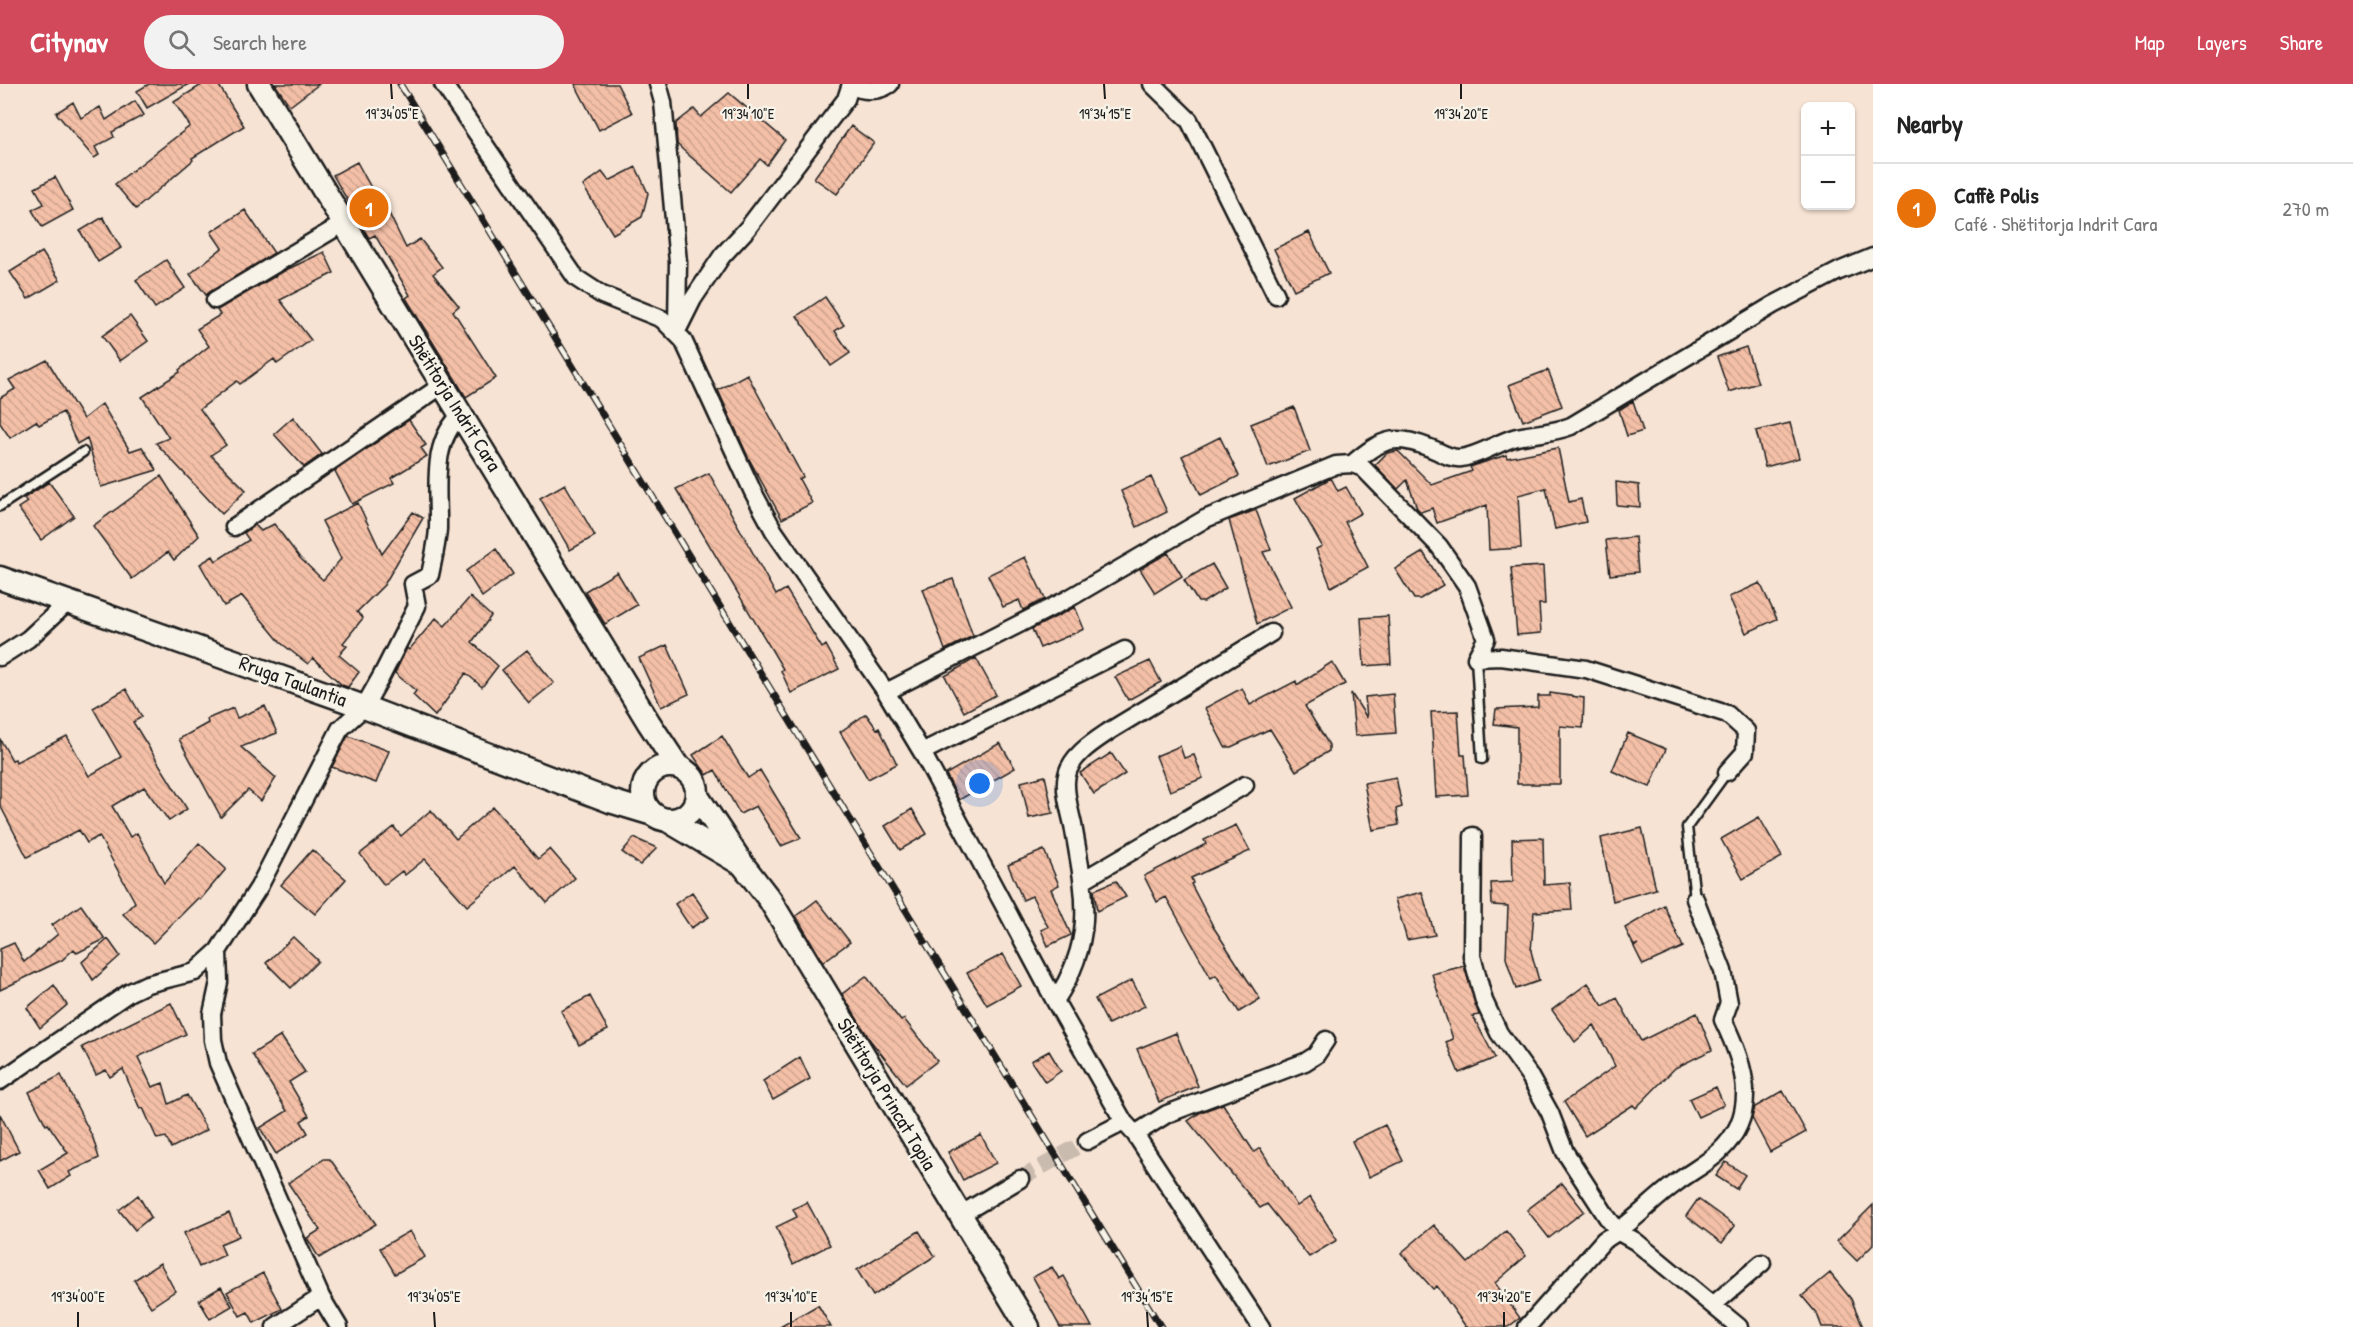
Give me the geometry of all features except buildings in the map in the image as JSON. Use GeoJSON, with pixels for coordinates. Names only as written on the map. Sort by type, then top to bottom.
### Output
{"type":"FeatureCollection","features":[{"type":"Feature","properties":{"kind":"main road","name":"Shëtitorja Indrit Cara"},"geometry":{"type":"LineString","coordinates":[[260,84],[678,767]]}},
{"type":"Feature","properties":{"kind":"main road","name":"Rruga Taulantia"},"geometry":{"type":"LineString","coordinates":[[0,578],[364,707],[584,789],[610,801],[660,817]]}},
{"type":"Feature","properties":{"kind":"main road"},"geometry":{"type":"LineString","coordinates":[[647,780],[662,767],[678,767],[692,776],[697,796],[687,814],[678,819],[660,817],[644,801],[649,723]]}},
{"type":"Feature","properties":{"kind":"main road","name":"Rruga Taulantia"},"geometry":{"type":"LineString","coordinates":[[584,789],[647,780]]}},
{"type":"Feature","properties":{"kind":"main road","name":"Shëtitorja Princat Topia"},"geometry":{"type":"LineString","coordinates":[[697,796],[743,865],[770,900],[1028,1327]]}},
{"type":"Feature","properties":{"kind":"main road","name":"Shëtitorja Princat Topia"},"geometry":{"type":"LineString","coordinates":[[660,817],[743,865]]}},
{"type":"Feature","properties":{"kind":"street"},"geometry":{"type":"LineString","coordinates":[[443,84],[576,278],[602,295],[662,319],[677,332],[774,531],[886,692],[922,752],[1054,1001],[1130,1128],[1261,1327]]}},
{"type":"Feature","properties":{"kind":"street"},"geometry":{"type":"LineString","coordinates":[[658,84],[663,102],[678,262],[677,332]]}},
{"type":"Feature","properties":{"kind":"street"},"geometry":{"type":"LineString","coordinates":[[677,332],[693,299],[722,256],[747,229],[846,99],[851,85],[862,91],[884,88],[890,84]]}},
{"type":"Feature","properties":{"kind":"street"},"geometry":{"type":"LineString","coordinates":[[1152,84],[1189,120],[1276,295]]}},
{"type":"Feature","properties":{"kind":"street"},"geometry":{"type":"LineString","coordinates":[[215,300],[344,223]]}},
{"type":"Feature","properties":{"kind":"street"},"geometry":{"type":"LineString","coordinates":[[1352,464],[1377,446],[1400,439],[1409,439],[1446,455],[1463,458],[1518,437],[1550,433],[1571,426],[1773,305],[1839,271],[1873,257]]}},
{"type":"Feature","properties":{"kind":"street"},"geometry":{"type":"LineString","coordinates":[[234,527],[444,384]]}},
{"type":"Feature","properties":{"kind":"street"},"geometry":{"type":"LineString","coordinates":[[0,1081],[130,992],[147,984],[195,972],[218,951],[259,887],[340,729],[364,707],[417,606],[413,584],[430,575],[438,531],[436,478],[439,459],[447,433],[462,414]]}},
{"type":"Feature","properties":{"kind":"street"},"geometry":{"type":"LineString","coordinates":[[886,692],[1068,599],[1205,519],[1336,465],[1352,464],[1363,468],[1439,546],[1456,568],[1467,586],[1486,639],[1476,658]]}},
{"type":"Feature","properties":{"kind":"street"},"geometry":{"type":"LineString","coordinates":[[0,657],[28,639],[68,602]]}},
{"type":"Feature","properties":{"kind":"street"},"geometry":{"type":"LineString","coordinates":[[1054,1001],[1069,979],[1079,951],[1085,922],[1083,880],[1066,776],[1072,763],[1092,743],[1110,730],[1271,633]]}},
{"type":"Feature","properties":{"kind":"street"},"geometry":{"type":"LineString","coordinates":[[922,752],[1125,650]]}},
{"type":"Feature","properties":{"kind":"street"},"geometry":{"type":"LineString","coordinates":[[1476,658],[1501,657],[1586,669],[1728,714],[1746,731],[1745,752],[1727,772]]}},
{"type":"Feature","properties":{"kind":"street"},"geometry":{"type":"LineString","coordinates":[[1083,880],[1245,785]]}},
{"type":"Feature","properties":{"kind":"street"},"geometry":{"type":"LineString","coordinates":[[1473,836],[1472,956],[1484,1001],[1499,1033],[1534,1084],[1565,1152],[1619,1232],[1635,1240],[1739,1327]]}},
{"type":"Feature","properties":{"kind":"street"},"geometry":{"type":"LineString","coordinates":[[1527,1327],[1604,1240],[1619,1232],[1676,1182],[1721,1150],[1739,1124],[1744,1109],[1746,1079],[1722,1020],[1729,1003],[1723,970],[1695,899]]}},
{"type":"Feature","properties":{"kind":"street"},"geometry":{"type":"LineString","coordinates":[[218,951],[219,982],[212,1014],[213,1040],[218,1064],[321,1297],[339,1327]]}},
{"type":"Feature","properties":{"kind":"street"},"geometry":{"type":"LineString","coordinates":[[1087,1141],[1130,1128],[1305,1062],[1316,1055],[1326,1040]]}},
{"type":"Feature","properties":{"kind":"street"},"geometry":{"type":"LineString","coordinates":[[960,1215],[1020,1179]]}},
{"type":"Feature","properties":{"kind":"street"},"geometry":{"type":"LineString","coordinates":[[1713,1305],[1762,1263]]}},
{"type":"Feature","properties":{"kind":"street"},"geometry":{"type":"LineString","coordinates":[[275,1327],[321,1297]]}},
{"type":"Feature","properties":{"kind":"lane"},"geometry":{"type":"LineString","coordinates":[[0,506],[83,452]]}},
{"type":"Feature","properties":{"kind":"lane"},"geometry":{"type":"LineString","coordinates":[[1476,658],[1482,759]]}},
{"type":"Feature","properties":{"kind":"lane"},"geometry":{"type":"LineString","coordinates":[[1695,899],[1687,827],[1727,772]]}},
{"type":"Feature","properties":{"kind":"tunnel"},"geometry":{"type":"LineString","coordinates":[[1020,1179],[1087,1141]]}},
{"type":"Feature","properties":{"kind":"railway"},"geometry":{"type":"LineString","coordinates":[[400,84],[1161,1327]]}},
{"type":"Feature","properties":{"kind":"place","name":"Caffè Polis"},"geometry":{"type":"Point","coordinates":[369,208]}}]}
